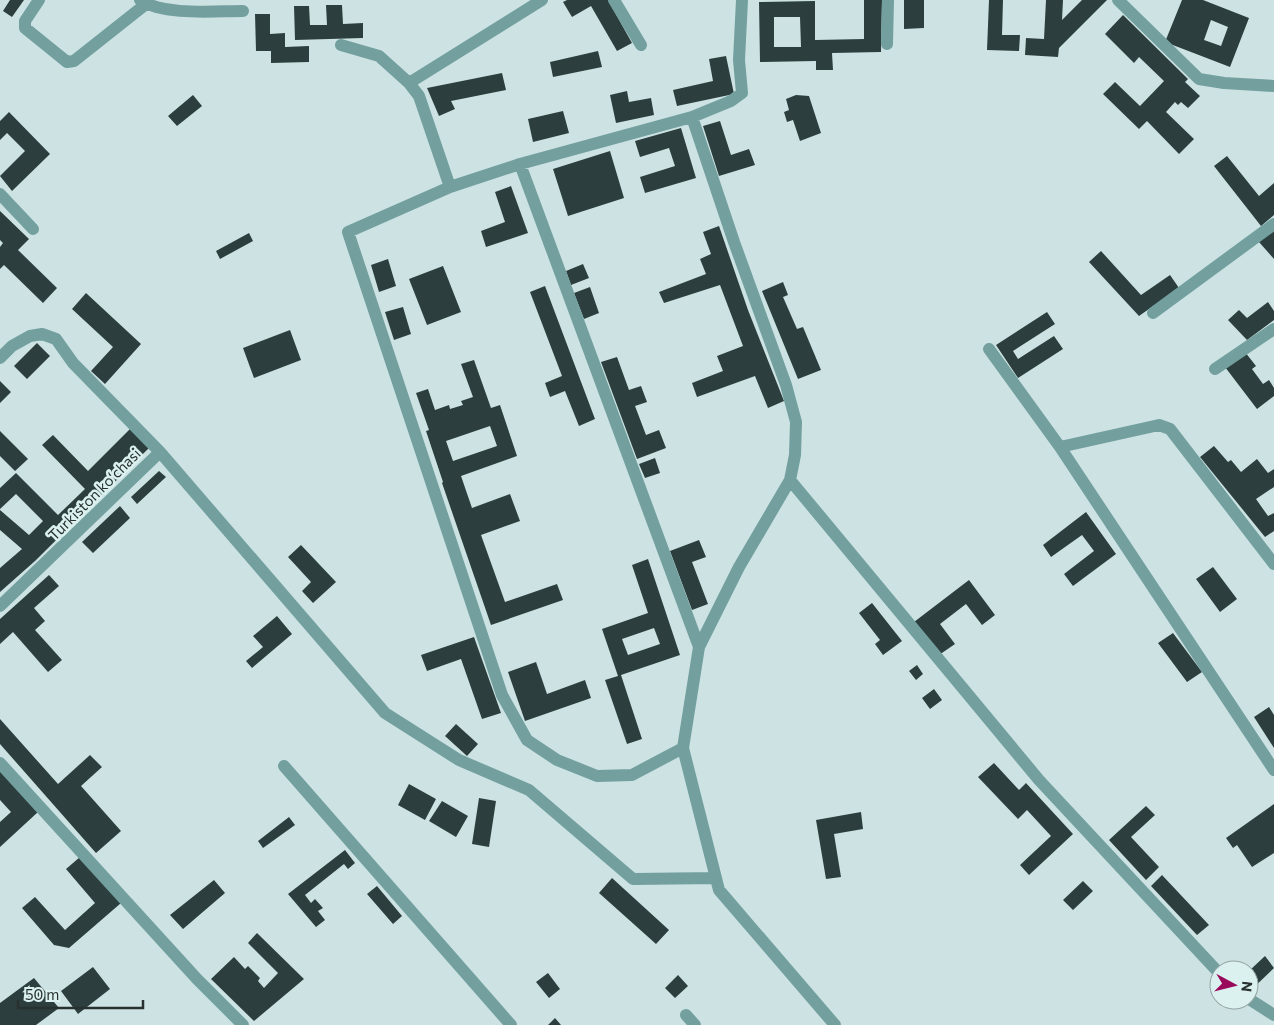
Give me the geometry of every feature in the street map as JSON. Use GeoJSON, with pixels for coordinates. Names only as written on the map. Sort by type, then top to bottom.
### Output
{"type":"FeatureCollection","features":[{"type":"Feature","properties":{"kind":"street"},"geometry":{"type":"LineString","coordinates":[[40,0],[25,21],[26,28],[67,62],[74,61],[143,2],[186,11],[243,11]]}},
{"type":"Feature","properties":{"kind":"street"},"geometry":{"type":"LineString","coordinates":[[409,83],[542,0]]}},
{"type":"Feature","properties":{"kind":"street"},"geometry":{"type":"LineString","coordinates":[[614,0],[641,45]]}},
{"type":"Feature","properties":{"kind":"street"},"geometry":{"type":"LineString","coordinates":[[684,748],[632,775],[597,776],[557,760],[527,740],[502,695],[348,232],[450,187],[520,164],[692,117],[731,102],[742,93],[739,60],[742,0]]}},
{"type":"Feature","properties":{"kind":"street"},"geometry":{"type":"LineString","coordinates":[[887,44],[888,0]]}},
{"type":"Feature","properties":{"kind":"street"},"geometry":{"type":"LineString","coordinates":[[1118,0],[1199,79],[1224,83],[1274,86]]}},
{"type":"Feature","properties":{"kind":"street"},"geometry":{"type":"LineString","coordinates":[[341,45],[379,56],[409,83],[419,96],[450,187]]}},
{"type":"Feature","properties":{"kind":"street"},"geometry":{"type":"LineString","coordinates":[[692,117],[734,242],[786,384],[796,422],[795,455],[790,480],[739,567],[699,647],[684,748],[719,890],[835,1025]]}},
{"type":"Feature","properties":{"kind":"street"},"geometry":{"type":"LineString","coordinates":[[520,164],[699,647]]}},
{"type":"Feature","properties":{"kind":"street"},"geometry":{"type":"LineString","coordinates":[[0,194],[33,229]]}},
{"type":"Feature","properties":{"kind":"street"},"geometry":{"type":"LineString","coordinates":[[1154,313],[1274,224]]}},
{"type":"Feature","properties":{"kind":"street"},"geometry":{"type":"LineString","coordinates":[[1215,369],[1274,329]]}},
{"type":"Feature","properties":{"kind":"street","name":"Turkiston koʻchasi"},"geometry":{"type":"LineString","coordinates":[[0,358],[12,346],[30,336],[42,334],[56,339],[73,362],[160,452],[0,606]]}},
{"type":"Feature","properties":{"kind":"street"},"geometry":{"type":"LineString","coordinates":[[989,349],[1060,447],[1274,770]]}},
{"type":"Feature","properties":{"kind":"street"},"geometry":{"type":"LineString","coordinates":[[1060,447],[1159,426],[1170,429],[1274,564]]}},
{"type":"Feature","properties":{"kind":"street"},"geometry":{"type":"LineString","coordinates":[[160,452],[385,713],[459,760],[529,790],[633,880],[716,878]]}},
{"type":"Feature","properties":{"kind":"street"},"geometry":{"type":"LineString","coordinates":[[790,480],[1039,780],[1209,962]]}},
{"type":"Feature","properties":{"kind":"street"},"geometry":{"type":"LineString","coordinates":[[0,764],[197,979],[243,1025]]}},
{"type":"Feature","properties":{"kind":"street"},"geometry":{"type":"LineString","coordinates":[[284,766],[511,1025]]}},
{"type":"Feature","properties":{"kind":"street"},"geometry":{"type":"LineString","coordinates":[[1259,1005],[1274,1015]]}},
{"type":"Feature","properties":{"kind":"building"},"geometry":{"type":"Polygon","coordinates":[[[10,0],[24,0],[12,17],[3,11],[10,0]]]}},
{"type":"Feature","properties":{"kind":"building"},"geometry":{"type":"Polygon","coordinates":[[[567,0],[608,0],[632,43],[617,51],[591,6],[572,17],[563,2],[567,0]]]}},
{"type":"Feature","properties":{"kind":"building"},"geometry":{"type":"Polygon","coordinates":[[[864,0],[882,0],[881,52],[832,53],[833,70],[816,70],[816,61],[760,62],[759,2],[815,1],[815,40],[864,39],[864,0]],[[774,17],[774,47],[801,47],[800,17],[774,17]]]}},
{"type":"Feature","properties":{"kind":"building"},"geometry":{"type":"Polygon","coordinates":[[[904,0],[924,0],[924,28],[904,29],[904,0]]]}},
{"type":"Feature","properties":{"kind":"building"},"geometry":{"type":"Polygon","coordinates":[[[989,0],[1003,0],[1002,35],[1020,35],[1019,51],[987,50],[989,0]]]}},
{"type":"Feature","properties":{"kind":"building"},"geometry":{"type":"Polygon","coordinates":[[[1046,0],[1063,0],[1062,20],[1082,0],[1107,0],[1059,48],[1058,57],[1025,55],[1026,38],[1044,39],[1046,0]]]}},
{"type":"Feature","properties":{"kind":"building"},"geometry":{"type":"Polygon","coordinates":[[[1182,0],[1203,0],[1249,18],[1230,67],[1165,42],[1182,0]],[[1211,20],[1204,40],[1221,46],[1228,27],[1211,20]]]}},
{"type":"Feature","properties":{"kind":"building"},"geometry":{"type":"Polygon","coordinates":[[[326,5],[342,5],[343,24],[363,23],[363,38],[295,40],[294,6],[309,6],[310,25],[327,25],[326,5]]]}},
{"type":"Feature","properties":{"kind":"building"},"geometry":{"type":"Polygon","coordinates":[[[255,14],[270,14],[270,34],[285,33],[285,47],[309,46],[309,62],[271,63],[271,51],[256,51],[255,14]]]}},
{"type":"Feature","properties":{"kind":"building"},"geometry":{"type":"Polygon","coordinates":[[[1123,15],[1188,79],[1185,82],[1200,96],[1188,108],[1181,102],[1178,105],[1175,102],[1166,112],[1194,139],[1179,154],[1147,121],[1139,129],[1103,94],[1115,82],[1140,106],[1164,81],[1139,57],[1134,63],[1105,34],[1123,15]]]}},
{"type":"Feature","properties":{"kind":"building"},"geometry":{"type":"Polygon","coordinates":[[[598,51],[602,67],[553,77],[550,62],[598,51]]]}},
{"type":"Feature","properties":{"kind":"building"},"geometry":{"type":"Polygon","coordinates":[[[726,56],[734,94],[677,106],[673,90],[713,81],[709,59],[726,56]]]}},
{"type":"Feature","properties":{"kind":"building"},"geometry":{"type":"Polygon","coordinates":[[[502,73],[506,90],[451,101],[455,109],[439,116],[427,88],[502,73]]]}},
{"type":"Feature","properties":{"kind":"building"},"geometry":{"type":"Polygon","coordinates":[[[627,91],[629,102],[651,98],[654,115],[616,123],[610,95],[627,91]]]}},
{"type":"Feature","properties":{"kind":"building"},"geometry":{"type":"Polygon","coordinates":[[[193,95],[202,106],[177,126],[168,116],[193,95]]]}},
{"type":"Feature","properties":{"kind":"building"},"geometry":{"type":"Polygon","coordinates":[[[796,95],[809,96],[821,133],[800,141],[793,120],[787,122],[784,112],[789,110],[786,99],[796,95]]]}},
{"type":"Feature","properties":{"kind":"building"},"geometry":{"type":"Polygon","coordinates":[[[563,111],[569,133],[533,142],[528,119],[563,111]]]}},
{"type":"Feature","properties":{"kind":"building"},"geometry":{"type":"Polygon","coordinates":[[[9,112],[50,154],[12,191],[0,176],[25,151],[7,133],[0,140],[0,121],[9,112]]]}},
{"type":"Feature","properties":{"kind":"building"},"geometry":{"type":"Polygon","coordinates":[[[720,121],[731,155],[749,149],[755,165],[719,176],[703,126],[720,121]]]}},
{"type":"Feature","properties":{"kind":"building"},"geometry":{"type":"Polygon","coordinates":[[[681,128],[696,178],[645,193],[640,177],[675,166],[669,148],[640,157],[635,141],[681,128]]]}},
{"type":"Feature","properties":{"kind":"building"},"geometry":{"type":"Polygon","coordinates":[[[610,151],[624,198],[568,216],[553,169],[610,151]]]}},
{"type":"Feature","properties":{"kind":"building"},"geometry":{"type":"Polygon","coordinates":[[[1227,156],[1259,196],[1274,183],[1274,215],[1261,226],[1214,166],[1227,156]]]}},
{"type":"Feature","properties":{"kind":"building"},"geometry":{"type":"Polygon","coordinates":[[[511,186],[528,233],[486,247],[481,231],[505,222],[495,192],[511,186]]]}},
{"type":"Feature","properties":{"kind":"building"},"geometry":{"type":"Polygon","coordinates":[[[0,211],[29,239],[18,250],[57,288],[43,303],[4,265],[0,269],[0,247],[3,243],[0,240],[0,211]]]}},
{"type":"Feature","properties":{"kind":"building"},"geometry":{"type":"Polygon","coordinates":[[[719,226],[748,310],[784,401],[768,408],[755,376],[697,397],[692,383],[723,371],[717,356],[743,346],[720,285],[664,303],[659,292],[706,274],[700,259],[711,254],[703,232],[719,226]]]}},
{"type":"Feature","properties":{"kind":"building"},"geometry":{"type":"Polygon","coordinates":[[[1274,229],[1274,259],[1259,242],[1274,229]]]}},
{"type":"Feature","properties":{"kind":"building"},"geometry":{"type":"Polygon","coordinates":[[[249,233],[253,241],[220,259],[216,251],[249,233]]]}},
{"type":"Feature","properties":{"kind":"building"},"geometry":{"type":"Polygon","coordinates":[[[1101,251],[1141,295],[1170,275],[1179,288],[1139,316],[1089,262],[1101,251]]]}},
{"type":"Feature","properties":{"kind":"building"},"geometry":{"type":"Polygon","coordinates":[[[388,259],[396,286],[379,292],[371,265],[388,259]]]}},
{"type":"Feature","properties":{"kind":"building"},"geometry":{"type":"Polygon","coordinates":[[[583,264],[589,278],[571,285],[566,271],[583,264]]]}},
{"type":"Feature","properties":{"kind":"building"},"geometry":{"type":"Polygon","coordinates":[[[443,266],[461,312],[427,325],[409,279],[443,266]]]}},
{"type":"Feature","properties":{"kind":"building"},"geometry":{"type":"Polygon","coordinates":[[[783,282],[788,295],[783,297],[797,329],[803,327],[821,370],[798,379],[762,291],[783,282]]]}},
{"type":"Feature","properties":{"kind":"building"},"geometry":{"type":"Polygon","coordinates":[[[545,286],[595,419],[579,426],[565,391],[550,397],[545,383],[562,376],[530,292],[545,286]]]}},
{"type":"Feature","properties":{"kind":"building"},"geometry":{"type":"Polygon","coordinates":[[[590,287],[599,313],[584,319],[574,293],[590,287]]]}},
{"type":"Feature","properties":{"kind":"building"},"geometry":{"type":"Polygon","coordinates":[[[86,293],[141,344],[105,384],[91,371],[113,347],[72,309],[86,293]]]}},
{"type":"Feature","properties":{"kind":"building"},"geometry":{"type":"Polygon","coordinates":[[[1268,302],[1274,311],[1274,320],[1247,340],[1228,320],[1239,310],[1247,318],[1268,302]]]}},
{"type":"Feature","properties":{"kind":"building"},"geometry":{"type":"Polygon","coordinates":[[[403,307],[411,334],[394,340],[385,312],[403,307]]]}},
{"type":"Feature","properties":{"kind":"building"},"geometry":{"type":"Polygon","coordinates":[[[1047,312],[1055,324],[1013,351],[1018,359],[1054,336],[1063,349],[1018,378],[996,345],[1047,312]]]}},
{"type":"Feature","properties":{"kind":"building"},"geometry":{"type":"Polygon","coordinates":[[[290,330],[301,360],[254,378],[243,348],[290,330]]]}},
{"type":"Feature","properties":{"kind":"building"},"geometry":{"type":"Polygon","coordinates":[[[37,343],[50,356],[27,379],[14,366],[37,343]]]}},
{"type":"Feature","properties":{"kind":"building"},"geometry":{"type":"Polygon","coordinates":[[[1245,352],[1256,366],[1252,369],[1263,384],[1269,380],[1274,388],[1274,396],[1257,409],[1225,367],[1245,352]]]}},
{"type":"Feature","properties":{"kind":"building"},"geometry":{"type":"Polygon","coordinates":[[[617,357],[629,390],[641,386],[647,402],[635,406],[646,435],[659,430],[666,448],[637,459],[601,362],[617,357]]]}},
{"type":"Feature","properties":{"kind":"building"},"geometry":{"type":"Polygon","coordinates":[[[474,360],[491,408],[500,405],[517,456],[461,476],[472,508],[510,494],[520,521],[481,535],[505,602],[557,584],[563,600],[491,625],[442,483],[426,431],[429,430],[416,393],[428,389],[435,410],[449,405],[450,409],[463,405],[461,401],[473,397],[461,364],[474,360]],[[490,426],[446,441],[453,461],[497,446],[490,426]]]}},
{"type":"Feature","properties":{"kind":"building"},"geometry":{"type":"Polygon","coordinates":[[[0,381],[11,392],[0,403],[0,381]]]}},
{"type":"Feature","properties":{"kind":"building"},"geometry":{"type":"Polygon","coordinates":[[[130,429],[149,448],[35,561],[0,592],[0,568],[22,549],[0,530],[0,510],[29,535],[43,521],[16,494],[0,509],[0,488],[16,473],[58,515],[85,489],[42,445],[53,435],[88,471],[130,429]]]}},
{"type":"Feature","properties":{"kind":"building"},"geometry":{"type":"Polygon","coordinates":[[[0,431],[28,459],[15,471],[0,456],[0,431]]]}},
{"type":"Feature","properties":{"kind":"building"},"geometry":{"type":"Polygon","coordinates":[[[1214,446],[1228,462],[1231,460],[1241,472],[1257,459],[1268,473],[1274,469],[1274,487],[1256,499],[1268,516],[1274,513],[1274,531],[1265,537],[1200,457],[1214,446]]]}},
{"type":"Feature","properties":{"kind":"building"},"geometry":{"type":"Polygon","coordinates":[[[655,458],[660,473],[645,478],[639,464],[655,458]]]}},
{"type":"Feature","properties":{"kind":"building"},"geometry":{"type":"Polygon","coordinates":[[[159,471],[166,477],[137,504],[131,497],[159,471]]]}},
{"type":"Feature","properties":{"kind":"building"},"geometry":{"type":"Polygon","coordinates":[[[120,506],[130,518],[93,553],[82,542],[120,506]]]}},
{"type":"Feature","properties":{"kind":"building"},"geometry":{"type":"Polygon","coordinates":[[[1086,512],[1116,554],[1073,586],[1064,574],[1094,551],[1082,535],[1051,557],[1043,545],[1086,512]]]}},
{"type":"Feature","properties":{"kind":"building"},"geometry":{"type":"Polygon","coordinates":[[[699,540],[706,557],[692,562],[708,604],[692,610],[670,551],[699,540]]]}},
{"type":"Feature","properties":{"kind":"building"},"geometry":{"type":"Polygon","coordinates":[[[301,545],[336,582],[313,603],[302,591],[311,582],[288,557],[301,545]]]}},
{"type":"Feature","properties":{"kind":"building"},"geometry":{"type":"Polygon","coordinates":[[[648,559],[680,655],[621,675],[642,739],[627,744],[605,680],[618,676],[602,629],[648,613],[632,565],[648,559]],[[654,628],[622,639],[628,655],[660,644],[654,628]]]}},
{"type":"Feature","properties":{"kind":"building"},"geometry":{"type":"Polygon","coordinates":[[[1213,567],[1237,599],[1220,612],[1196,579],[1213,567]]]}},
{"type":"Feature","properties":{"kind":"building"},"geometry":{"type":"Polygon","coordinates":[[[49,575],[59,586],[34,608],[45,621],[35,630],[62,660],[48,672],[13,632],[0,644],[0,619],[49,575]]]}},
{"type":"Feature","properties":{"kind":"building"},"geometry":{"type":"Polygon","coordinates":[[[969,580],[995,615],[982,625],[966,604],[940,624],[955,644],[939,655],[914,622],[969,580]]]}},
{"type":"Feature","properties":{"kind":"building"},"geometry":{"type":"Polygon","coordinates":[[[872,603],[902,641],[883,655],[875,644],[880,640],[859,613],[872,603]]]}},
{"type":"Feature","properties":{"kind":"building"},"geometry":{"type":"Polygon","coordinates":[[[277,616],[292,634],[252,668],[246,661],[263,647],[253,636],[277,616]]]}},
{"type":"Feature","properties":{"kind":"building"},"geometry":{"type":"Polygon","coordinates":[[[1173,633],[1202,672],[1187,682],[1158,643],[1173,633]]]}},
{"type":"Feature","properties":{"kind":"building"},"geometry":{"type":"Polygon","coordinates":[[[474,637],[501,713],[482,719],[461,659],[427,671],[421,655],[474,637]]]}},
{"type":"Feature","properties":{"kind":"building"},"geometry":{"type":"Polygon","coordinates":[[[536,662],[547,694],[585,680],[591,698],[525,721],[508,672],[536,662]]]}},
{"type":"Feature","properties":{"kind":"building"},"geometry":{"type":"Polygon","coordinates":[[[917,665],[923,674],[916,680],[909,671],[917,665]]]}},
{"type":"Feature","properties":{"kind":"building"},"geometry":{"type":"Polygon","coordinates":[[[934,689],[942,700],[930,709],[922,698],[934,689]]]}},
{"type":"Feature","properties":{"kind":"building"},"geometry":{"type":"Polygon","coordinates":[[[1269,707],[1274,715],[1274,748],[1254,717],[1269,707]]]}},
{"type":"Feature","properties":{"kind":"building"},"geometry":{"type":"Polygon","coordinates":[[[0,719],[58,784],[90,755],[102,767],[81,786],[121,831],[96,853],[0,744],[0,719]]]}},
{"type":"Feature","properties":{"kind":"building"},"geometry":{"type":"Polygon","coordinates":[[[456,724],[478,744],[467,756],[445,736],[456,724]]]}},
{"type":"Feature","properties":{"kind":"building"},"geometry":{"type":"Polygon","coordinates":[[[994,763],[1019,790],[1026,783],[1073,834],[1029,875],[1020,865],[1051,836],[1027,810],[1018,819],[978,777],[994,763]]]}},
{"type":"Feature","properties":{"kind":"building"},"geometry":{"type":"Polygon","coordinates":[[[0,770],[38,812],[0,847],[0,822],[11,812],[0,800],[0,770]]]}},
{"type":"Feature","properties":{"kind":"building"},"geometry":{"type":"Polygon","coordinates":[[[409,784],[436,799],[425,820],[398,805],[409,784]]]}},
{"type":"Feature","properties":{"kind":"building"},"geometry":{"type":"Polygon","coordinates":[[[479,798],[496,801],[489,847],[472,844],[479,798]]]}},
{"type":"Feature","properties":{"kind":"building"},"geometry":{"type":"Polygon","coordinates":[[[442,801],[468,816],[456,837],[429,821],[442,801]]]}},
{"type":"Feature","properties":{"kind":"building"},"geometry":{"type":"Polygon","coordinates":[[[1274,804],[1274,853],[1252,867],[1237,845],[1233,848],[1226,838],[1274,804]]]}},
{"type":"Feature","properties":{"kind":"building"},"geometry":{"type":"Polygon","coordinates":[[[1146,806],[1155,815],[1131,837],[1159,867],[1146,880],[1109,840],[1146,806]]]}},
{"type":"Feature","properties":{"kind":"building"},"geometry":{"type":"Polygon","coordinates":[[[861,812],[863,829],[834,834],[841,877],[826,879],[816,820],[861,812]]]}},
{"type":"Feature","properties":{"kind":"building"},"geometry":{"type":"Polygon","coordinates":[[[289,817],[295,825],[263,848],[258,841],[289,817]]]}},
{"type":"Feature","properties":{"kind":"building"},"geometry":{"type":"Polygon","coordinates":[[[345,850],[355,863],[348,869],[344,864],[305,895],[311,903],[315,899],[323,908],[318,911],[325,920],[316,927],[288,894],[345,850]]]}},
{"type":"Feature","properties":{"kind":"building"},"geometry":{"type":"Polygon","coordinates":[[[80,857],[121,903],[69,948],[54,945],[22,908],[35,897],[65,930],[95,903],[66,869],[80,857]]]}},
{"type":"Feature","properties":{"kind":"building"},"geometry":{"type":"Polygon","coordinates":[[[1162,875],[1209,925],[1197,935],[1151,886],[1162,875]]]}},
{"type":"Feature","properties":{"kind":"building"},"geometry":{"type":"Polygon","coordinates":[[[612,878],[669,930],[656,944],[599,893],[612,878]]]}},
{"type":"Feature","properties":{"kind":"building"},"geometry":{"type":"Polygon","coordinates":[[[214,880],[225,893],[183,929],[170,915],[214,880]]]}},
{"type":"Feature","properties":{"kind":"building"},"geometry":{"type":"Polygon","coordinates":[[[1083,881],[1093,891],[1073,910],[1063,900],[1083,881]]]}},
{"type":"Feature","properties":{"kind":"building"},"geometry":{"type":"Polygon","coordinates":[[[377,886],[402,916],[393,924],[367,894],[377,886]]]}},
{"type":"Feature","properties":{"kind":"building"},"geometry":{"type":"Polygon","coordinates":[[[257,933],[304,979],[254,1021],[211,979],[234,957],[245,969],[248,966],[260,978],[258,981],[264,988],[278,973],[248,943],[257,933]]]}},
{"type":"Feature","properties":{"kind":"building"},"geometry":{"type":"Polygon","coordinates":[[[1265,956],[1274,968],[1259,982],[1259,962],[1265,956]]]}},
{"type":"Feature","properties":{"kind":"building"},"geometry":{"type":"Polygon","coordinates":[[[93,967],[110,989],[78,1014],[61,991],[93,967]]]}},
{"type":"Feature","properties":{"kind":"building"},"geometry":{"type":"Polygon","coordinates":[[[548,973],[560,989],[549,998],[536,982],[548,973]]]}},
{"type":"Feature","properties":{"kind":"building"},"geometry":{"type":"Polygon","coordinates":[[[678,975],[688,986],[675,998],[665,988],[678,975]]]}},
{"type":"Feature","properties":{"kind":"building"},"geometry":{"type":"Polygon","coordinates":[[[34,978],[59,1008],[36,1025],[0,1025],[0,1003],[34,978]]]}},
{"type":"Feature","properties":{"kind":"building"},"geometry":{"type":"Polygon","coordinates":[[[555,1018],[561,1025],[548,1025],[555,1018]]]}}]}
